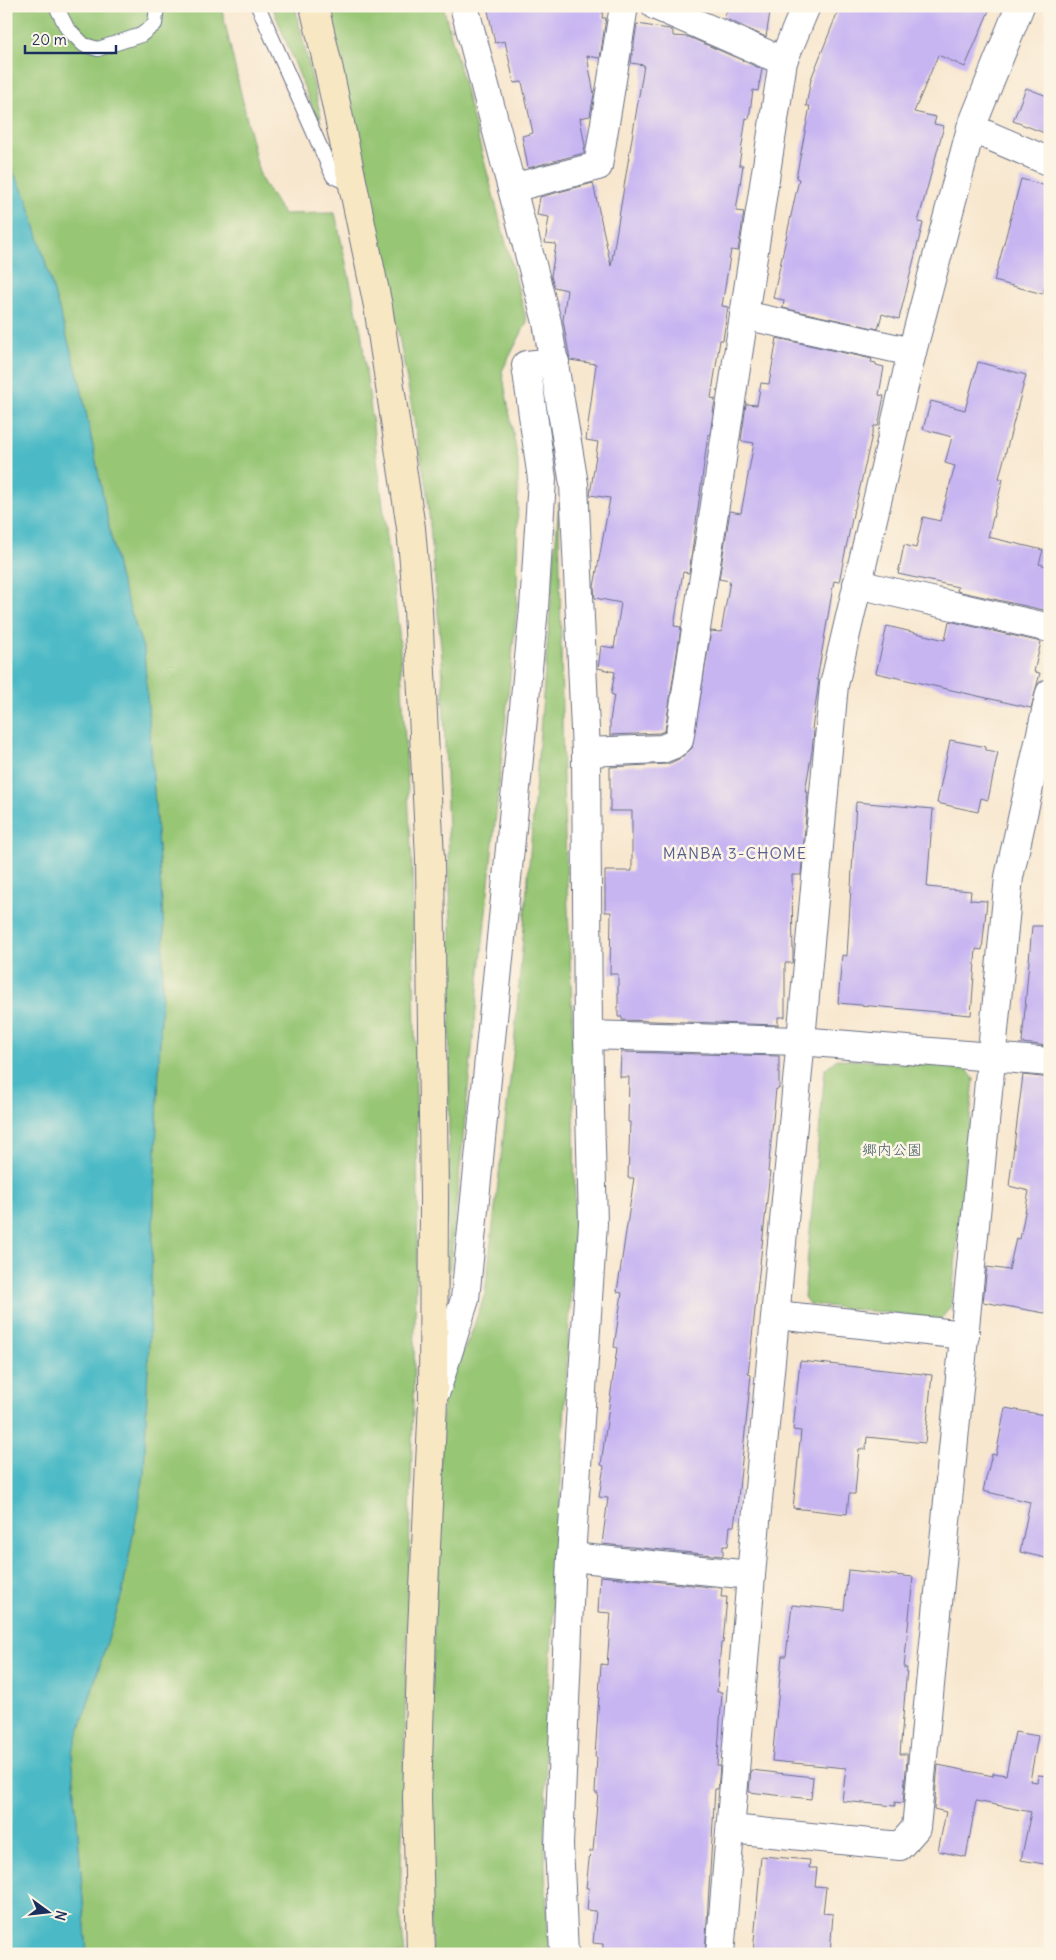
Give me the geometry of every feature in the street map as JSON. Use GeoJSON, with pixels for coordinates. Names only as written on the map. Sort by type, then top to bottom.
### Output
{"type":"FeatureCollection","features":[{"type":"Feature","properties":{"kind":"street"},"geometry":{"type":"LineString","coordinates":[[314,6],[378,306],[410,528],[418,610],[430,859],[434,1197],[433,1401],[422,1630],[418,1797],[421,1954]]}},
{"type":"Feature","properties":{"kind":"street"},"geometry":{"type":"LineString","coordinates":[[464,6],[547,322],[574,484],[586,752],[588,1035],[593,1223],[571,1557],[559,1845],[564,1954]]}},
{"type":"Feature","properties":{"kind":"street"},"geometry":{"type":"LineString","coordinates":[[512,188],[598,166],[624,6]]}},
{"type":"Feature","properties":{"kind":"street"},"geometry":{"type":"LineString","coordinates":[[656,6],[783,61]]}},
{"type":"Feature","properties":{"kind":"street"},"geometry":{"type":"LineString","coordinates":[[586,752],[662,749],[679,740],[783,61],[806,6]]}},
{"type":"Feature","properties":{"kind":"street"},"geometry":{"type":"LineString","coordinates":[[720,1954],[732,1829],[751,1575],[834,685],[912,352],[971,128],[1020,6]]}},
{"type":"Feature","properties":{"kind":"street"},"geometry":{"type":"LineString","coordinates":[[971,128],[1050,162]]}},
{"type":"Feature","properties":{"kind":"street"},"geometry":{"type":"LineString","coordinates":[[744,315],[912,352]]}},
{"type":"Feature","properties":{"kind":"street"},"geometry":{"type":"LineString","coordinates":[[433,1401],[465,1299],[534,608],[542,479],[526,365],[555,362]]}},
{"type":"Feature","properties":{"kind":"street"},"geometry":{"type":"LineString","coordinates":[[857,584],[1050,628]]}},
{"type":"Feature","properties":{"kind":"street"},"geometry":{"type":"LineString","coordinates":[[732,1829],[900,1846],[916,1828],[1009,877],[1050,693]]}},
{"type":"Feature","properties":{"kind":"street"},"geometry":{"type":"LineString","coordinates":[[588,1035],[800,1041],[1050,1062]]}},
{"type":"Feature","properties":{"kind":"street"},"geometry":{"type":"LineString","coordinates":[[776,1315],[965,1336]]}},
{"type":"Feature","properties":{"kind":"street"},"geometry":{"type":"LineString","coordinates":[[571,1557],[751,1575]]}},
{"type":"Feature","properties":{"kind":"lane"},"geometry":{"type":"LineString","coordinates":[[56,6],[67,28],[84,45],[98,49],[141,35],[155,24],[157,6]]}},
{"type":"Feature","properties":{"kind":"lane"},"geometry":{"type":"LineString","coordinates":[[258,6],[333,176],[353,186]]}},
{"type":"Feature","properties":{"kind":"green space"},"geometry":{"type":"Polygon","coordinates":[[[6,6],[221,6],[260,177],[283,214],[335,213],[361,331],[399,632],[412,864],[418,1208],[400,1912],[405,1954],[87,1954],[72,1754],[122,1594],[144,1475],[164,932],[144,651],[119,576],[80,382],[27,199],[6,158],[6,6]]]}},
{"type":"Feature","properties":{"kind":"green space"},"geometry":{"type":"Polygon","coordinates":[[[272,6],[295,6],[321,117],[316,117],[272,6]]]}},
{"type":"Feature","properties":{"kind":"green space"},"geometry":{"type":"Polygon","coordinates":[[[326,6],[443,6],[527,322],[502,371],[518,461],[517,607],[447,1296],[451,921],[442,658],[427,492],[398,331],[326,6]]]}},
{"type":"Feature","properties":{"kind":"green space"},"geometry":{"type":"Polygon","coordinates":[[[559,503],[563,785],[573,1034],[575,1205],[546,1735],[545,1870],[549,1954],[432,1954],[426,1839],[443,1394],[470,1337],[485,1294],[514,1046],[559,503]]]}},
{"type":"Feature","properties":{"kind":"green space","name":"郷内公園"},"geometry":{"type":"Polygon","coordinates":[[[837,1059],[964,1066],[974,1079],[951,1306],[941,1319],[809,1304],[804,1297],[825,1069],[837,1059]]]}},
{"type":"Feature","properties":{"kind":"water"},"geometry":{"type":"Polygon","coordinates":[[[6,158],[27,199],[80,382],[119,576],[144,651],[164,932],[144,1475],[122,1594],[72,1754],[87,1954],[6,1954],[6,158]]]}},
{"type":"Feature","properties":{"kind":"building"},"geometry":{"type":"Polygon","coordinates":[[[487,6],[604,6],[602,18],[606,18],[600,58],[587,56],[594,94],[590,116],[580,118],[585,146],[584,153],[528,168],[522,136],[533,133],[522,82],[514,83],[505,41],[495,43],[487,6]]]}},
{"type":"Feature","properties":{"kind":"building"},"geometry":{"type":"Polygon","coordinates":[[[729,6],[771,6],[766,37],[724,18],[729,6]]]}},
{"type":"Feature","properties":{"kind":"building"},"geometry":{"type":"Polygon","coordinates":[[[840,6],[991,6],[965,67],[938,55],[914,112],[936,117],[934,124],[944,126],[918,222],[923,223],[899,319],[882,314],[878,329],[783,308],[784,300],[773,298],[799,179],[796,178],[810,106],[806,106],[811,79],[840,6]]]}},
{"type":"Feature","properties":{"kind":"building"},"geometry":{"type":"Polygon","coordinates":[[[637,24],[669,29],[673,31],[673,36],[689,37],[762,69],[758,91],[753,90],[749,119],[746,118],[739,165],[743,165],[736,211],[744,212],[738,251],[731,250],[722,306],[728,307],[723,340],[720,340],[711,398],[715,399],[710,435],[708,435],[689,573],[683,572],[674,626],[681,627],[665,731],[659,733],[610,735],[614,695],[611,694],[615,672],[598,668],[601,646],[614,648],[621,603],[595,598],[594,587],[610,498],[590,495],[598,442],[586,440],[596,364],[570,360],[563,320],[567,290],[554,287],[551,276],[556,244],[545,243],[549,217],[537,215],[540,197],[593,183],[611,266],[644,65],[631,63],[637,24]]]}},
{"type":"Feature","properties":{"kind":"building"},"geometry":{"type":"Polygon","coordinates":[[[1026,88],[1050,97],[1050,135],[1013,121],[1026,88]]]}},
{"type":"Feature","properties":{"kind":"building"},"geometry":{"type":"Polygon","coordinates":[[[1021,179],[1050,187],[1050,269],[1043,294],[994,281],[1021,179]]]}},
{"type":"Feature","properties":{"kind":"building"},"geometry":{"type":"Polygon","coordinates":[[[777,338],[872,359],[871,362],[884,367],[879,395],[884,396],[878,426],[874,426],[839,582],[834,581],[817,680],[819,680],[812,729],[814,730],[812,751],[805,792],[808,792],[801,875],[792,875],[793,960],[792,963],[785,963],[785,1017],[778,1017],[778,1025],[622,1020],[622,1017],[618,1017],[618,974],[610,974],[611,912],[605,912],[605,871],[632,871],[632,811],[610,811],[610,767],[668,764],[681,758],[692,748],[711,631],[721,632],[730,581],[719,579],[730,511],[741,513],[754,443],[741,441],[746,404],[757,405],[761,383],[769,384],[777,338]]]}},
{"type":"Feature","properties":{"kind":"building"},"geometry":{"type":"Polygon","coordinates":[[[978,362],[1026,375],[999,478],[1003,479],[988,537],[1043,550],[1039,564],[1050,567],[1050,602],[1048,611],[957,591],[958,587],[898,574],[904,545],[916,548],[923,517],[940,521],[955,466],[945,463],[952,437],[923,429],[931,401],[965,410],[978,362]]]}},
{"type":"Feature","properties":{"kind":"building"},"geometry":{"type":"Polygon","coordinates":[[[949,621],[1041,642],[1034,672],[1040,673],[1031,708],[876,673],[887,626],[945,640],[949,621]]]}},
{"type":"Feature","properties":{"kind":"building"},"geometry":{"type":"Polygon","coordinates":[[[950,740],[986,747],[986,750],[998,752],[988,800],[981,798],[978,812],[937,803],[950,740]]]}},
{"type":"Feature","properties":{"kind":"building"},"geometry":{"type":"Polygon","coordinates":[[[856,802],[933,809],[927,887],[971,891],[970,900],[987,901],[982,950],[976,949],[971,1015],[838,1003],[842,955],[847,956],[856,802]]]}},
{"type":"Feature","properties":{"kind":"building"},"geometry":{"type":"Polygon","coordinates":[[[1032,926],[1050,926],[1050,1022],[1048,1046],[1022,1043],[1032,926]]]}},
{"type":"Feature","properties":{"kind":"building"},"geometry":{"type":"Polygon","coordinates":[[[621,1052],[779,1056],[779,1089],[776,1089],[768,1172],[770,1172],[748,1374],[751,1375],[738,1498],[734,1526],[730,1526],[728,1546],[723,1546],[723,1556],[602,1544],[608,1498],[599,1497],[604,1466],[601,1465],[617,1348],[614,1347],[622,1293],[617,1292],[634,1178],[628,1178],[629,1077],[620,1077],[621,1052]]]}},
{"type":"Feature","properties":{"kind":"building"},"geometry":{"type":"Polygon","coordinates":[[[1023,1075],[1050,1078],[1050,1314],[983,1302],[987,1267],[1009,1270],[1016,1238],[1020,1239],[1029,1191],[1009,1186],[1023,1075]]]}},
{"type":"Feature","properties":{"kind":"building"},"geometry":{"type":"Polygon","coordinates":[[[800,1361],[932,1375],[925,1443],[867,1437],[866,1449],[859,1449],[855,1494],[849,1494],[847,1514],[793,1508],[801,1431],[793,1430],[800,1361]]]}},
{"type":"Feature","properties":{"kind":"building"},"geometry":{"type":"Polygon","coordinates":[[[1005,1408],[1050,1416],[1050,1559],[1020,1552],[1030,1502],[983,1491],[992,1454],[996,1455],[1005,1408]]]}},
{"type":"Feature","properties":{"kind":"building"},"geometry":{"type":"Polygon","coordinates":[[[848,1570],[913,1577],[904,1668],[907,1668],[900,1754],[907,1754],[907,1759],[903,1803],[895,1802],[895,1806],[842,1801],[846,1768],[772,1761],[782,1656],[786,1656],[792,1605],[844,1610],[848,1570]]]}},
{"type":"Feature","properties":{"kind":"building"},"geometry":{"type":"Polygon","coordinates":[[[600,1576],[722,1588],[721,1597],[727,1597],[717,1692],[722,1692],[717,1766],[720,1766],[718,1789],[715,1789],[705,1954],[625,1954],[603,1952],[603,1944],[593,1943],[596,1911],[587,1910],[589,1888],[586,1888],[590,1851],[593,1851],[598,1793],[595,1793],[597,1757],[595,1757],[601,1664],[607,1665],[611,1613],[598,1612],[600,1576]]]}},
{"type":"Feature","properties":{"kind":"building"},"geometry":{"type":"Polygon","coordinates":[[[1015,1732],[1038,1736],[1030,1781],[1037,1782],[1038,1775],[1050,1776],[1050,1865],[1021,1860],[1031,1812],[976,1801],[966,1857],[938,1851],[946,1812],[934,1809],[938,1765],[993,1776],[993,1773],[1006,1775],[1015,1732]]]}},
{"type":"Feature","properties":{"kind":"building"},"geometry":{"type":"Polygon","coordinates":[[[751,1770],[813,1777],[811,1799],[749,1792],[751,1770]]]}},
{"type":"Feature","properties":{"kind":"building"},"geometry":{"type":"Polygon","coordinates":[[[761,1856],[810,1860],[809,1868],[817,1868],[815,1886],[826,1887],[823,1913],[833,1914],[830,1954],[753,1954],[761,1856]]]}},
{"type":"Feature","properties":{"kind":"district","name":"MANBA 3-CHOME"},"geometry":{"type":"Point","coordinates":[735,853]}}]}
